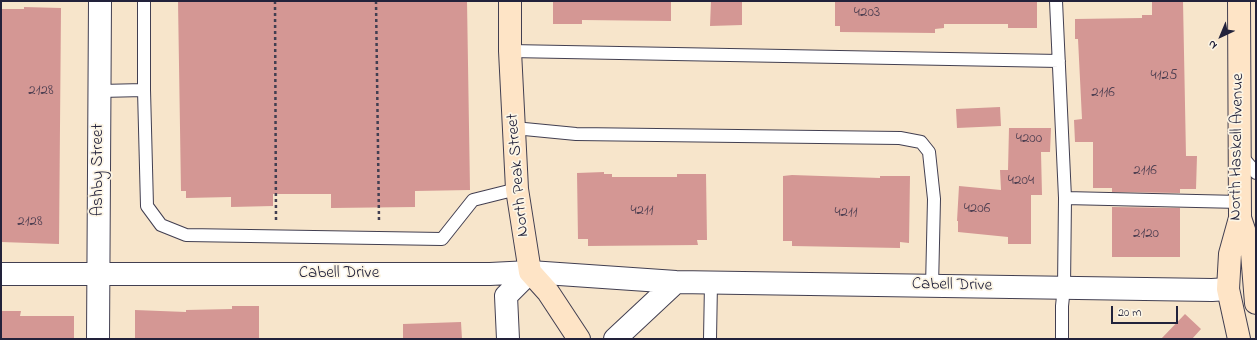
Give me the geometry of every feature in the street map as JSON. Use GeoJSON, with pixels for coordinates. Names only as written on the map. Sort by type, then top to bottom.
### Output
{"type":"FeatureCollection","features":[{"type":"Feature","properties":{"kind":"main road","name":"North Peak Street"},"geometry":{"type":"LineString","coordinates":[[510,1],[510,51],[517,189],[530,272]]}},
{"type":"Feature","properties":{"kind":"main road","name":"North Haskell Avenue"},"geometry":{"type":"LineString","coordinates":[[1239,1],[1240,210],[1230,254],[1228,289],[1239,339]]}},
{"type":"Feature","properties":{"kind":"main road"},"geometry":{"type":"LineString","coordinates":[[1240,210],[1252,252],[1256,302]]}},
{"type":"Feature","properties":{"kind":"main road"},"geometry":{"type":"LineString","coordinates":[[530,272],[548,292],[579,339]]}},
{"type":"Feature","properties":{"kind":"street","name":"Ashby Street"},"geometry":{"type":"LineString","coordinates":[[98,339],[100,1]]}},
{"type":"Feature","properties":{"kind":"street","name":"Cabell Drive"},"geometry":{"type":"LineString","coordinates":[[1,274],[490,274],[530,272],[711,283],[1228,289]]}},
{"type":"Feature","properties":{"kind":"street"},"geometry":{"type":"LineString","coordinates":[[508,339],[506,296],[530,272]]}},
{"type":"Feature","properties":{"kind":"street"},"geometry":{"type":"LineString","coordinates":[[615,339],[676,282]]}},
{"type":"Feature","properties":{"kind":"lane"},"geometry":{"type":"LineString","coordinates":[[144,1],[144,90],[147,206],[161,225],[186,235],[442,239],[473,200],[517,189]]}},
{"type":"Feature","properties":{"kind":"lane"},"geometry":{"type":"LineString","coordinates":[[1056,1],[1065,198],[1062,339]]}},
{"type":"Feature","properties":{"kind":"lane"},"geometry":{"type":"LineString","coordinates":[[510,51],[1059,61]]}},
{"type":"Feature","properties":{"kind":"lane"},"geometry":{"type":"LineString","coordinates":[[100,91],[144,90]]}},
{"type":"Feature","properties":{"kind":"lane"},"geometry":{"type":"LineString","coordinates":[[514,128],[576,134],[900,138],[921,142],[929,152],[934,199],[932,286]]}},
{"type":"Feature","properties":{"kind":"lane"},"geometry":{"type":"LineString","coordinates":[[1240,153],[1256,173]]}},
{"type":"Feature","properties":{"kind":"lane"},"geometry":{"type":"LineString","coordinates":[[1065,198],[1240,210]]}},
{"type":"Feature","properties":{"kind":"lane"},"geometry":{"type":"LineString","coordinates":[[710,339],[711,283]]}},
{"type":"Feature","properties":{"kind":"path"},"geometry":{"type":"LineString","coordinates":[[275,1],[277,236]]}},
{"type":"Feature","properties":{"kind":"path"},"geometry":{"type":"LineString","coordinates":[[376,1],[379,238]]}},
{"type":"Feature","properties":{"kind":"building"},"geometry":{"type":"Polygon","coordinates":[[[178,1],[467,1],[470,190],[415,191],[415,207],[331,208],[331,194],[273,194],[273,206],[231,207],[231,197],[186,198],[186,191],[181,191],[178,1]]]}},
{"type":"Feature","properties":{"kind":"building"},"geometry":{"type":"Polygon","coordinates":[[[553,1],[671,1],[671,21],[582,20],[582,24],[553,24],[553,1]]]}},
{"type":"Feature","properties":{"kind":"building"},"geometry":{"type":"Polygon","coordinates":[[[711,1],[742,1],[742,25],[710,26],[711,1]]]}},
{"type":"Feature","properties":{"kind":"building"},"geometry":{"type":"Polygon","coordinates":[[[835,1],[1037,1],[1037,28],[1008,28],[1008,24],[944,24],[944,28],[935,29],[935,33],[840,32],[840,26],[835,26],[835,1]]]}},
{"type":"Feature","properties":{"kind":"building"},"geometry":{"type":"Polygon","coordinates":[[[1152,1],[1183,1],[1186,156],[1197,156],[1196,189],[1180,189],[1180,193],[1112,192],[1112,188],[1093,188],[1093,142],[1075,142],[1074,120],[1082,119],[1078,39],[1075,39],[1075,19],[1142,18],[1142,15],[1152,15],[1152,1]]]}},
{"type":"Feature","properties":{"kind":"building"},"geometry":{"type":"Polygon","coordinates":[[[24,7],[61,8],[59,244],[1,242],[1,9],[24,9],[24,7]]]}},
{"type":"Feature","properties":{"kind":"building"},"geometry":{"type":"Polygon","coordinates":[[[1000,107],[1001,126],[957,128],[956,109],[1000,107]]]}},
{"type":"Feature","properties":{"kind":"building"},"geometry":{"type":"Polygon","coordinates":[[[1009,128],[1051,128],[1050,152],[1041,152],[1042,195],[1031,195],[1031,244],[1008,244],[1008,237],[958,232],[957,221],[959,186],[1001,190],[1000,170],[1008,170],[1009,128]]]}},
{"type":"Feature","properties":{"kind":"building"},"geometry":{"type":"Polygon","coordinates":[[[604,172],[604,174],[612,174],[612,177],[677,177],[677,174],[706,174],[707,240],[697,240],[698,245],[588,246],[588,239],[578,239],[577,173],[604,172]]]}},
{"type":"Feature","properties":{"kind":"building"},"geometry":{"type":"Polygon","coordinates":[[[783,176],[880,178],[880,176],[910,176],[909,243],[900,242],[900,248],[792,246],[792,241],[783,241],[783,176]]]}},
{"type":"Feature","properties":{"kind":"building"},"geometry":{"type":"Polygon","coordinates":[[[1112,207],[1180,208],[1180,257],[1112,257],[1112,207]]]}},
{"type":"Feature","properties":{"kind":"building"},"geometry":{"type":"Polygon","coordinates":[[[232,306],[259,306],[259,339],[135,339],[135,310],[186,312],[186,310],[232,309],[232,306]]]}},
{"type":"Feature","properties":{"kind":"building"},"geometry":{"type":"Polygon","coordinates":[[[1,311],[21,311],[20,316],[74,316],[74,339],[1,339],[1,311]]]}},
{"type":"Feature","properties":{"kind":"building"},"geometry":{"type":"Polygon","coordinates":[[[1185,314],[1201,329],[1192,339],[1161,339],[1185,314]]]}},
{"type":"Feature","properties":{"kind":"building"},"geometry":{"type":"Polygon","coordinates":[[[461,322],[462,339],[403,339],[403,324],[461,322]]]}}]}
